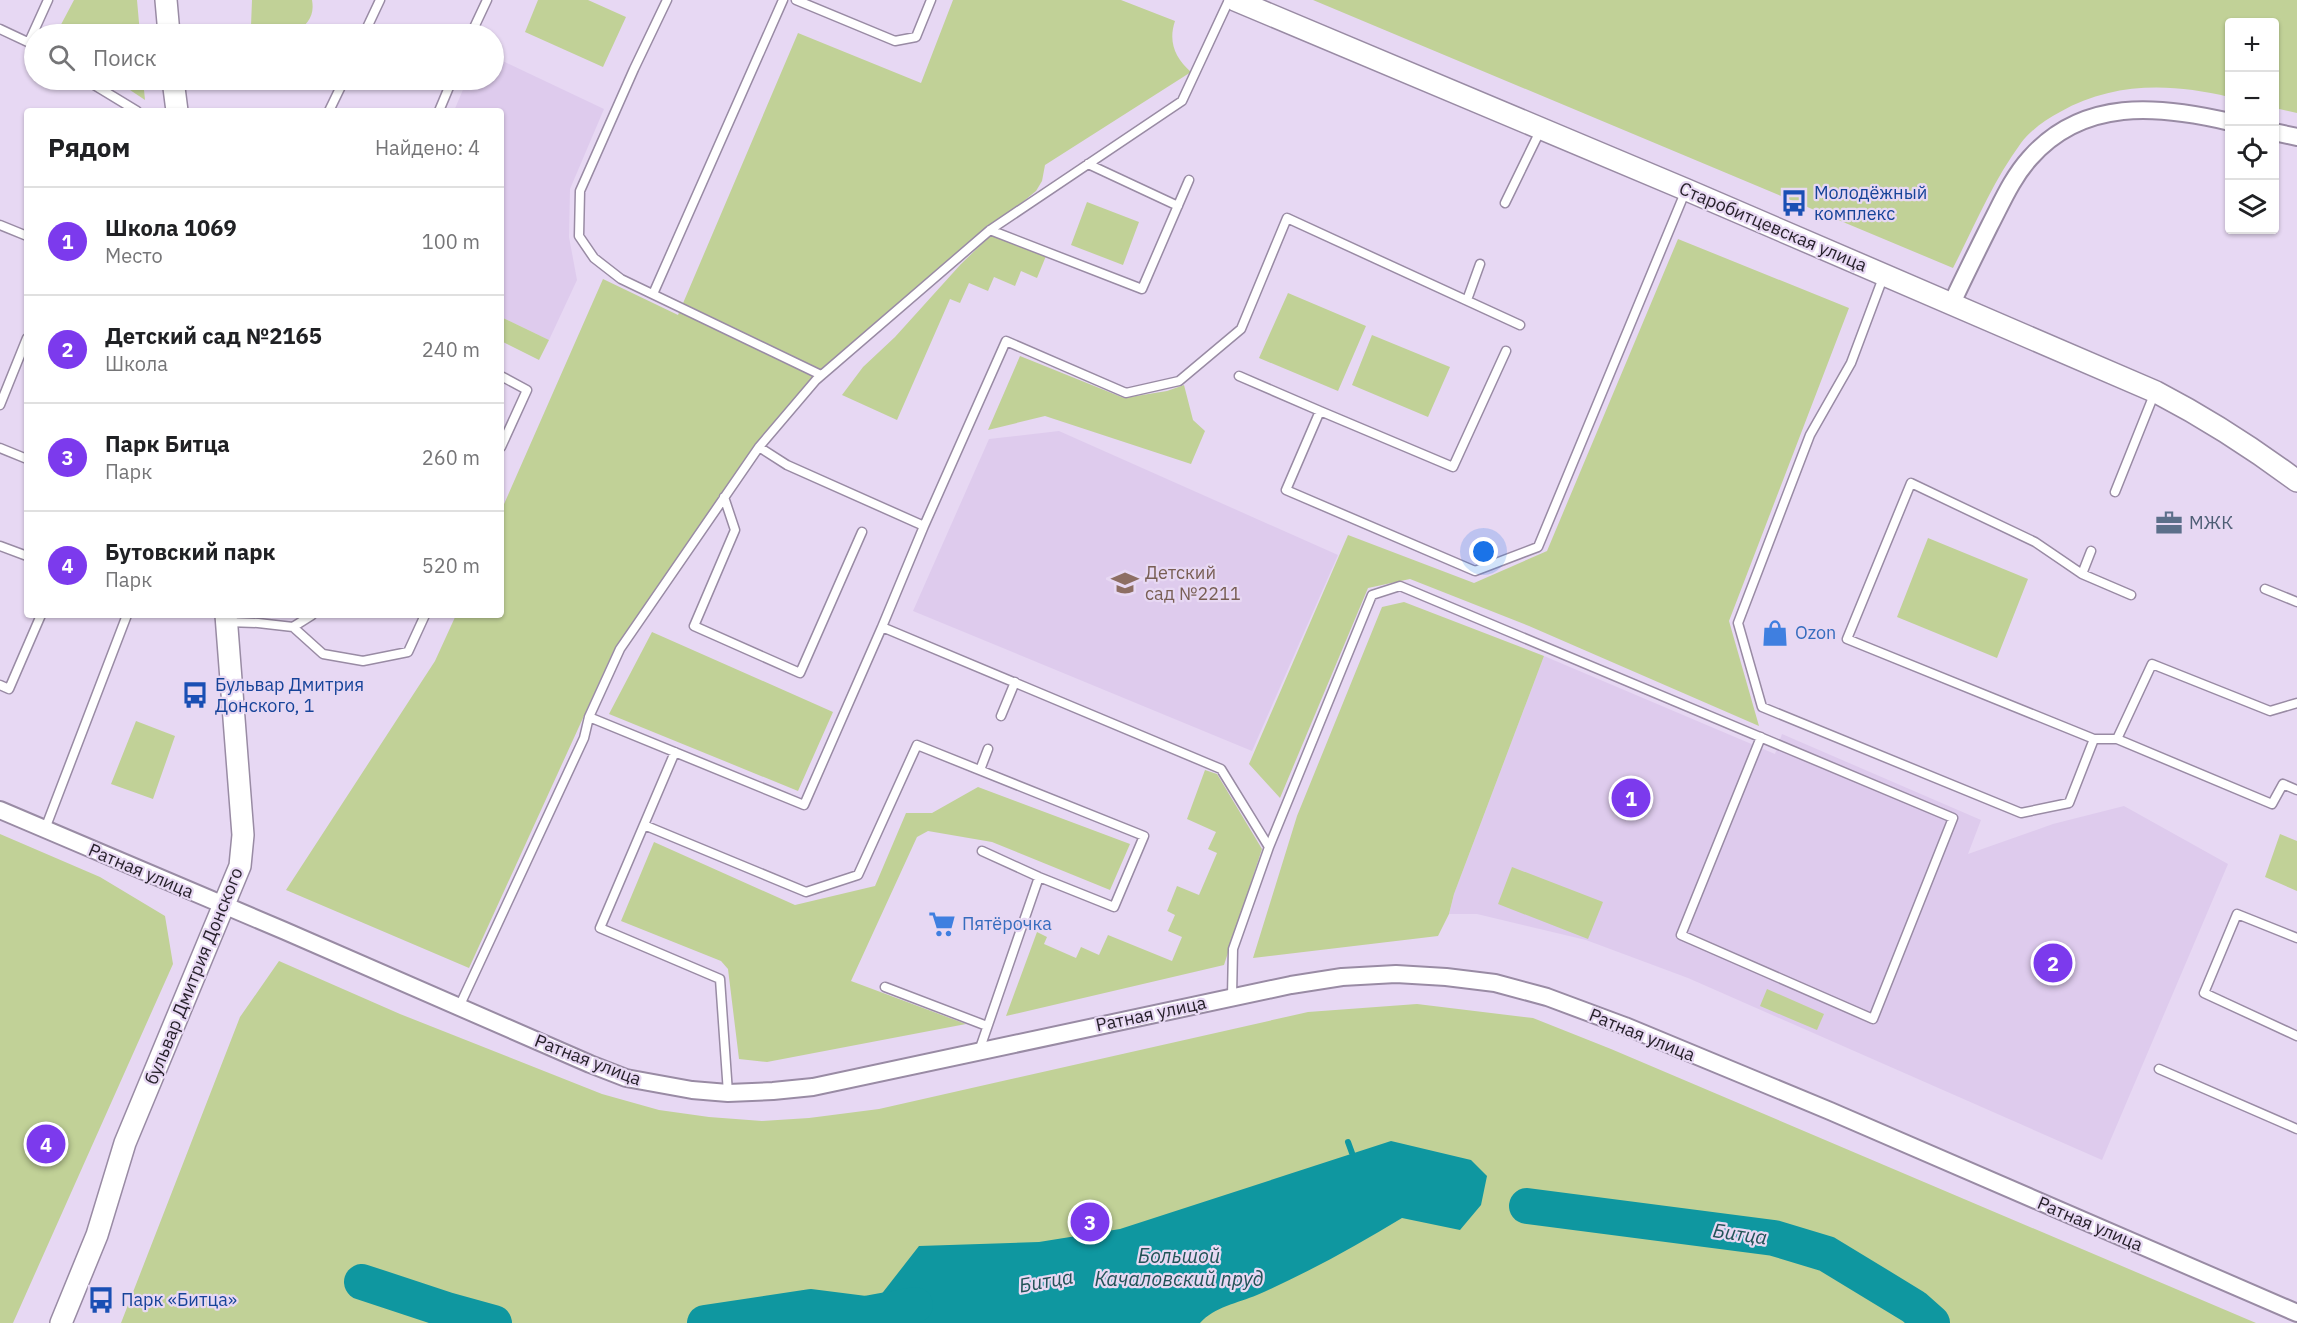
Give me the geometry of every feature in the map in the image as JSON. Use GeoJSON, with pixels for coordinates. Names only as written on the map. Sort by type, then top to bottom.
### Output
{"type":"FeatureCollection","features":[{"type":"Feature","properties":{"kind":"street"},"geometry":{"type":"LineString","coordinates":[[166,0],[168,24]]}},
{"type":"Feature","properties":{"kind":"street","name":"Старобитцевская улица"},"geometry":{"type":"LineString","coordinates":[[1235,0],[1687,190],[2156,392],[2205,417],[2252,447],[2297,481]]}},
{"type":"Feature","properties":{"kind":"street"},"geometry":{"type":"LineString","coordinates":[[174,90],[177,108]]}},
{"type":"Feature","properties":{"kind":"street"},"geometry":{"type":"LineString","coordinates":[[1952,303],[2009,188],[2029,159],[2051,138],[2080,121],[2113,111],[2149,110],[2194,114],[2225,121]]}},
{"type":"Feature","properties":{"kind":"street"},"geometry":{"type":"LineString","coordinates":[[2279,133],[2297,137]]}},
{"type":"Feature","properties":{"kind":"street","name":"бульвар Дмитрия Донского"},"geometry":{"type":"LineString","coordinates":[[61,1323],[97,1235],[125,1143],[240,866],[243,845],[226,619]]}},
{"type":"Feature","properties":{"kind":"street","name":"Ратная улица"},"geometry":{"type":"LineString","coordinates":[[0,810],[590,1064],[626,1078],[680,1088],[728,1093],[813,1088],[1232,996],[1342,977],[1396,974],[1446,977],[1495,984],[1546,997],[1625,1026],[1830,1111],[2297,1313]]}},
{"type":"Feature","properties":{"kind":"lane"},"geometry":{"type":"LineString","coordinates":[[39,24],[48,0]]}},
{"type":"Feature","properties":{"kind":"lane"},"geometry":{"type":"LineString","coordinates":[[369,24],[380,0]]}},
{"type":"Feature","properties":{"kind":"lane"},"geometry":{"type":"LineString","coordinates":[[476,24],[487,0]]}},
{"type":"Feature","properties":{"kind":"lane"},"geometry":{"type":"LineString","coordinates":[[667,0],[580,191],[579,236],[594,258],[621,279],[821,375]]}},
{"type":"Feature","properties":{"kind":"lane"},"geometry":{"type":"LineString","coordinates":[[653,294],[783,0]]}},
{"type":"Feature","properties":{"kind":"lane"},"geometry":{"type":"LineString","coordinates":[[796,0],[895,41],[916,37],[931,0]]}},
{"type":"Feature","properties":{"kind":"lane"},"geometry":{"type":"LineString","coordinates":[[459,1007],[584,738],[589,717],[620,649],[759,447],[821,375],[990,230],[1182,101],[1229,0]]}},
{"type":"Feature","properties":{"kind":"lane"},"geometry":{"type":"LineString","coordinates":[[0,29],[24,40]]}},
{"type":"Feature","properties":{"kind":"lane"},"geometry":{"type":"LineString","coordinates":[[102,90],[132,108]]}},
{"type":"Feature","properties":{"kind":"lane"},"geometry":{"type":"LineString","coordinates":[[331,108],[339,90]]}},
{"type":"Feature","properties":{"kind":"lane"},"geometry":{"type":"LineString","coordinates":[[440,108],[448,90]]}},
{"type":"Feature","properties":{"kind":"lane"},"geometry":{"type":"LineString","coordinates":[[1505,203],[1541,129]]}},
{"type":"Feature","properties":{"kind":"lane"},"geometry":{"type":"LineString","coordinates":[[1088,164],[1178,206]]}},
{"type":"Feature","properties":{"kind":"lane"},"geometry":{"type":"LineString","coordinates":[[990,230],[1142,289],[1189,180]]}},
{"type":"Feature","properties":{"kind":"lane"},"geometry":{"type":"LineString","coordinates":[[1320,411],[1286,490],[1475,571],[1538,547],[1687,190]]}},
{"type":"Feature","properties":{"kind":"lane"},"geometry":{"type":"LineString","coordinates":[[589,717],[804,805],[1006,340],[1126,393],[1179,381],[1241,329],[1287,218],[1520,325]]}},
{"type":"Feature","properties":{"kind":"lane"},"geometry":{"type":"LineString","coordinates":[[0,225],[24,235]]}},
{"type":"Feature","properties":{"kind":"lane"},"geometry":{"type":"LineString","coordinates":[[1467,300],[1480,264]]}},
{"type":"Feature","properties":{"kind":"lane"},"geometry":{"type":"LineString","coordinates":[[1884,274],[1851,363],[1810,435],[1738,623],[1762,707],[2021,813],[2069,803],[2094,739]]}},
{"type":"Feature","properties":{"kind":"lane"},"geometry":{"type":"LineString","coordinates":[[0,405],[24,345]]}},
{"type":"Feature","properties":{"kind":"lane"},"geometry":{"type":"LineString","coordinates":[[1239,376],[1453,467],[1506,351]]}},
{"type":"Feature","properties":{"kind":"lane"},"geometry":{"type":"LineString","coordinates":[[504,378],[527,390],[504,440]]}},
{"type":"Feature","properties":{"kind":"lane"},"geometry":{"type":"LineString","coordinates":[[2115,492],[2156,392]]}},
{"type":"Feature","properties":{"kind":"lane"},"geometry":{"type":"LineString","coordinates":[[0,447],[24,458]]}},
{"type":"Feature","properties":{"kind":"lane"},"geometry":{"type":"LineString","coordinates":[[759,447],[787,465],[924,526]]}},
{"type":"Feature","properties":{"kind":"lane"},"geometry":{"type":"LineString","coordinates":[[2131,595],[2082,574],[2035,542],[1911,483],[1847,639],[2094,739],[2117,739],[2272,804],[2283,784],[2297,790]]}},
{"type":"Feature","properties":{"kind":"lane"},"geometry":{"type":"LineString","coordinates":[[724,497],[735,530],[694,626],[800,673],[862,532]]}},
{"type":"Feature","properties":{"kind":"lane"},"geometry":{"type":"LineString","coordinates":[[0,546],[24,555]]}},
{"type":"Feature","properties":{"kind":"lane"},"geometry":{"type":"LineString","coordinates":[[2082,574],[2091,551]]}},
{"type":"Feature","properties":{"kind":"lane"},"geometry":{"type":"LineString","coordinates":[[1232,996],[1233,949],[1269,847],[1372,595],[1400,586],[1761,737],[1953,818],[1873,1019],[1681,935],[1761,737]]}},
{"type":"Feature","properties":{"kind":"lane"},"geometry":{"type":"LineString","coordinates":[[2265,589],[2297,602]]}},
{"type":"Feature","properties":{"kind":"lane"},"geometry":{"type":"LineString","coordinates":[[0,685],[9,689],[40,618]]}},
{"type":"Feature","properties":{"kind":"lane"},"geometry":{"type":"LineString","coordinates":[[44,830],[126,618]]}},
{"type":"Feature","properties":{"kind":"lane"},"geometry":{"type":"LineString","coordinates":[[293,627],[307,618]]}},
{"type":"Feature","properties":{"kind":"lane"},"geometry":{"type":"LineString","coordinates":[[226,619],[293,627],[323,654],[363,661],[408,652],[424,618]]}},
{"type":"Feature","properties":{"kind":"lane"},"geometry":{"type":"LineString","coordinates":[[882,627],[1221,769],[1269,847]]}},
{"type":"Feature","properties":{"kind":"lane"},"geometry":{"type":"LineString","coordinates":[[2117,739],[2152,664],[2270,711],[2297,703]]}},
{"type":"Feature","properties":{"kind":"lane"},"geometry":{"type":"LineString","coordinates":[[1001,716],[1015,682]]}},
{"type":"Feature","properties":{"kind":"lane"},"geometry":{"type":"LineString","coordinates":[[644,825],[806,892],[858,875],[917,744],[1144,836],[1114,907],[982,851]]}},
{"type":"Feature","properties":{"kind":"lane"},"geometry":{"type":"LineString","coordinates":[[980,770],[988,749]]}},
{"type":"Feature","properties":{"kind":"lane"},"geometry":{"type":"LineString","coordinates":[[675,752],[600,928],[720,979],[728,1093]]}},
{"type":"Feature","properties":{"kind":"lane"},"geometry":{"type":"LineString","coordinates":[[979,1051],[1039,877]]}},
{"type":"Feature","properties":{"kind":"lane"},"geometry":{"type":"LineString","coordinates":[[2297,938],[2237,914],[2204,993],[2297,1036]]}},
{"type":"Feature","properties":{"kind":"lane"},"geometry":{"type":"LineString","coordinates":[[885,987],[987,1026]]}},
{"type":"Feature","properties":{"kind":"lane"},"geometry":{"type":"LineString","coordinates":[[2159,1069],[2297,1129]]}},
{"type":"Feature","properties":{"kind":"shaded area"},"geometry":{"type":"Polygon","coordinates":[[[74,0],[137,0],[139,24],[61,24],[74,0]]]}},
{"type":"Feature","properties":{"kind":"shaded area"},"geometry":{"type":"Polygon","coordinates":[[[252,0],[312,0],[311,15],[306,24],[251,24],[252,0]]]}},
{"type":"Feature","properties":{"kind":"shaded area"},"geometry":{"type":"Polygon","coordinates":[[[538,0],[588,0],[626,17],[603,67],[525,32],[538,0]]]}},
{"type":"Feature","properties":{"kind":"shaded area"},"geometry":{"type":"Polygon","coordinates":[[[953,0],[1121,0],[1175,21],[1172,36],[1174,49],[1191,72],[1045,165],[1042,181],[1036,191],[840,353],[761,440],[614,650],[469,968],[286,890],[435,661],[455,618],[504,618],[504,504],[603,279],[678,315],[798,33],[921,83],[953,0]]]}},
{"type":"Feature","properties":{"kind":"shaded area"},"geometry":{"type":"Polygon","coordinates":[[[1313,0],[2297,0],[2297,113],[2279,109],[2279,18],[2225,18],[2225,96],[2186,89],[2121,90],[2080,102],[2049,118],[2029,134],[2011,158],[1993,188],[1953,268],[1313,0]]]}},
{"type":"Feature","properties":{"kind":"shaded area"},"geometry":{"type":"Polygon","coordinates":[[[504,62],[604,109],[570,189],[569,237],[577,280],[549,340],[504,318],[504,108],[455,108],[463,90],[504,90],[504,62]]]}},
{"type":"Feature","properties":{"kind":"shaded area"},"geometry":{"type":"Polygon","coordinates":[[[130,90],[144,90],[145,100],[130,90]]]}},
{"type":"Feature","properties":{"kind":"shaded area"},"geometry":{"type":"Polygon","coordinates":[[[1087,202],[1139,222],[1123,265],[1071,245],[1087,202]]]}},
{"type":"Feature","properties":{"kind":"shaded area"},"geometry":{"type":"Polygon","coordinates":[[[991,235],[1046,256],[1037,278],[1021,271],[1015,286],[994,277],[988,291],[969,283],[960,303],[950,299],[897,420],[842,395],[863,367],[895,337],[961,264],[991,235]]]}},
{"type":"Feature","properties":{"kind":"shaded area"},"geometry":{"type":"Polygon","coordinates":[[[1678,239],[1849,308],[1729,621],[1759,726],[1529,626],[1410,579],[1368,588],[1280,798],[1249,764],[1348,535],[1474,583],[1547,551],[1678,239]]]}},
{"type":"Feature","properties":{"kind":"shaded area"},"geometry":{"type":"Polygon","coordinates":[[[1288,293],[1366,326],[1338,391],[1259,358],[1288,293]]]}},
{"type":"Feature","properties":{"kind":"shaded area"},"geometry":{"type":"Polygon","coordinates":[[[504,318],[549,340],[539,360],[504,342],[504,318]]]}},
{"type":"Feature","properties":{"kind":"shaded area"},"geometry":{"type":"Polygon","coordinates":[[[1372,335],[1450,367],[1428,417],[1352,385],[1372,335]]]}},
{"type":"Feature","properties":{"kind":"shaded area"},"geometry":{"type":"Polygon","coordinates":[[[1020,356],[1124,398],[1167,391],[1184,385],[1193,420],[1205,431],[1191,464],[1045,416],[988,430],[1020,356]]]}},
{"type":"Feature","properties":{"kind":"shaded area","name":"Детский сад №2211"},"geometry":{"type":"Polygon","coordinates":[[[1059,431],[1338,555],[1252,751],[913,611],[989,439],[1059,431]]]}},
{"type":"Feature","properties":{"kind":"shaded area"},"geometry":{"type":"Polygon","coordinates":[[[1928,538],[2028,579],[1997,658],[1897,617],[1928,538]]]}},
{"type":"Feature","properties":{"kind":"shaded area"},"geometry":{"type":"Polygon","coordinates":[[[1404,602],[1544,656],[1454,894],[1449,914],[1438,936],[1253,958],[1297,816],[1382,607],[1404,602]]]}},
{"type":"Feature","properties":{"kind":"shaded area"},"geometry":{"type":"Polygon","coordinates":[[[652,632],[833,712],[798,791],[609,714],[652,632]]]}},
{"type":"Feature","properties":{"kind":"shaded area"},"geometry":{"type":"Polygon","coordinates":[[[1544,656],[1775,754],[1782,734],[1981,820],[1968,854],[2053,824],[2124,806],[2228,864],[2102,1160],[1688,978],[1586,940],[1477,914],[1449,914],[1454,894],[1544,656]]]}},
{"type":"Feature","properties":{"kind":"shaded area"},"geometry":{"type":"Polygon","coordinates":[[[136,721],[175,736],[153,799],[111,784],[136,721]]]}},
{"type":"Feature","properties":{"kind":"shaded area"},"geometry":{"type":"Polygon","coordinates":[[[1205,770],[1217,774],[1262,849],[1224,965],[1006,1016],[1037,932],[1047,937],[1044,944],[1076,958],[1081,947],[1099,955],[1108,935],[1172,961],[1182,937],[1168,931],[1175,915],[1167,911],[1177,886],[1199,895],[1217,853],[1208,849],[1216,832],[1187,819],[1205,770]]]}},
{"type":"Feature","properties":{"kind":"shaded area"},"geometry":{"type":"Polygon","coordinates":[[[978,787],[1130,844],[1110,890],[992,842],[928,831],[917,837],[851,981],[966,1024],[767,1062],[739,1059],[728,969],[721,961],[621,921],[654,842],[795,905],[875,886],[906,813],[932,813],[978,787]]]}},
{"type":"Feature","properties":{"kind":"shaded area"},"geometry":{"type":"Polygon","coordinates":[[[0,834],[100,877],[165,916],[173,964],[13,1323],[0,1323],[0,834]]]}},
{"type":"Feature","properties":{"kind":"shaded area"},"geometry":{"type":"Polygon","coordinates":[[[2280,834],[2297,841],[2297,891],[2265,877],[2280,834]]]}},
{"type":"Feature","properties":{"kind":"shaded area"},"geometry":{"type":"Polygon","coordinates":[[[1512,867],[1603,902],[1588,939],[1498,904],[1512,867]]]}},
{"type":"Feature","properties":{"kind":"shaded area"},"geometry":{"type":"Polygon","coordinates":[[[279,961],[400,1014],[602,1094],[659,1110],[762,1121],[809,1118],[879,1109],[1308,1012],[1417,1004],[1533,1018],[2256,1323],[121,1323],[240,1017],[279,961]]]}},
{"type":"Feature","properties":{"kind":"shaded area"},"geometry":{"type":"Polygon","coordinates":[[[1767,989],[1824,1014],[1817,1030],[1760,1006],[1767,989]]]}},
{"type":"Feature","properties":{"kind":"water","name":"Большой Качаловский пруд"},"geometry":{"type":"Polygon","coordinates":[[[1391,1141],[1471,1160],[1487,1176],[1481,1205],[1460,1230],[1402,1218],[1313,1268],[1257,1295],[1219,1309],[1200,1323],[864,1323],[866,1314],[919,1246],[1039,1242],[1120,1229],[1391,1141]]]}},
{"type":"Feature","properties":{"kind":"waterway"},"geometry":{"type":"LineString","coordinates":[[1348,1142],[1352,1153]]}},
{"type":"Feature","properties":{"kind":"waterway","name":"Битца"},"geometry":{"type":"LineString","coordinates":[[1527,1206],[1774,1238],[1827,1254],[1914,1307],[1932,1323]]}},
{"type":"Feature","properties":{"kind":"waterway","name":"Битца"},"geometry":{"type":"LineString","coordinates":[[362,1282],[494,1323]]}},
{"type":"Feature","properties":{"kind":"waterway","name":"Битца"},"geometry":{"type":"LineString","coordinates":[[705,1323],[811,1307],[866,1314],[915,1305]]}},
{"type":"Feature","properties":{"kind":"place","name":"Молодёжный комплекс"},"geometry":{"type":"Point","coordinates":[1794,203]}},
{"type":"Feature","properties":{"kind":"place","name":"МЖК"},"geometry":{"type":"Point","coordinates":[2169,523]}},
{"type":"Feature","properties":{"kind":"place","name":"Детский сад №2211"},"geometry":{"type":"Point","coordinates":[1125,583]}},
{"type":"Feature","properties":{"kind":"place","name":"Ozon"},"geometry":{"type":"Point","coordinates":[1775,633]}},
{"type":"Feature","properties":{"kind":"place","name":"Бульвар Дмитрия Донского, 1"},"geometry":{"type":"Point","coordinates":[195,695]}},
{"type":"Feature","properties":{"kind":"place","name":"Школа 1069"},"geometry":{"type":"Point","coordinates":[1631,798]}},
{"type":"Feature","properties":{"kind":"place","name":"Пятёрочка"},"geometry":{"type":"Point","coordinates":[942,924]}},
{"type":"Feature","properties":{"kind":"place","name":"Детский сад №2165"},"geometry":{"type":"Point","coordinates":[2053,963]}},
{"type":"Feature","properties":{"kind":"place","name":"Бутовский парк"},"geometry":{"type":"Point","coordinates":[46,1144]}},
{"type":"Feature","properties":{"kind":"place","name":"Парк Битца"},"geometry":{"type":"Point","coordinates":[1090,1222]}},
{"type":"Feature","properties":{"kind":"place","name":"Парк «Битца»"},"geometry":{"type":"Point","coordinates":[101,1300]}}]}
